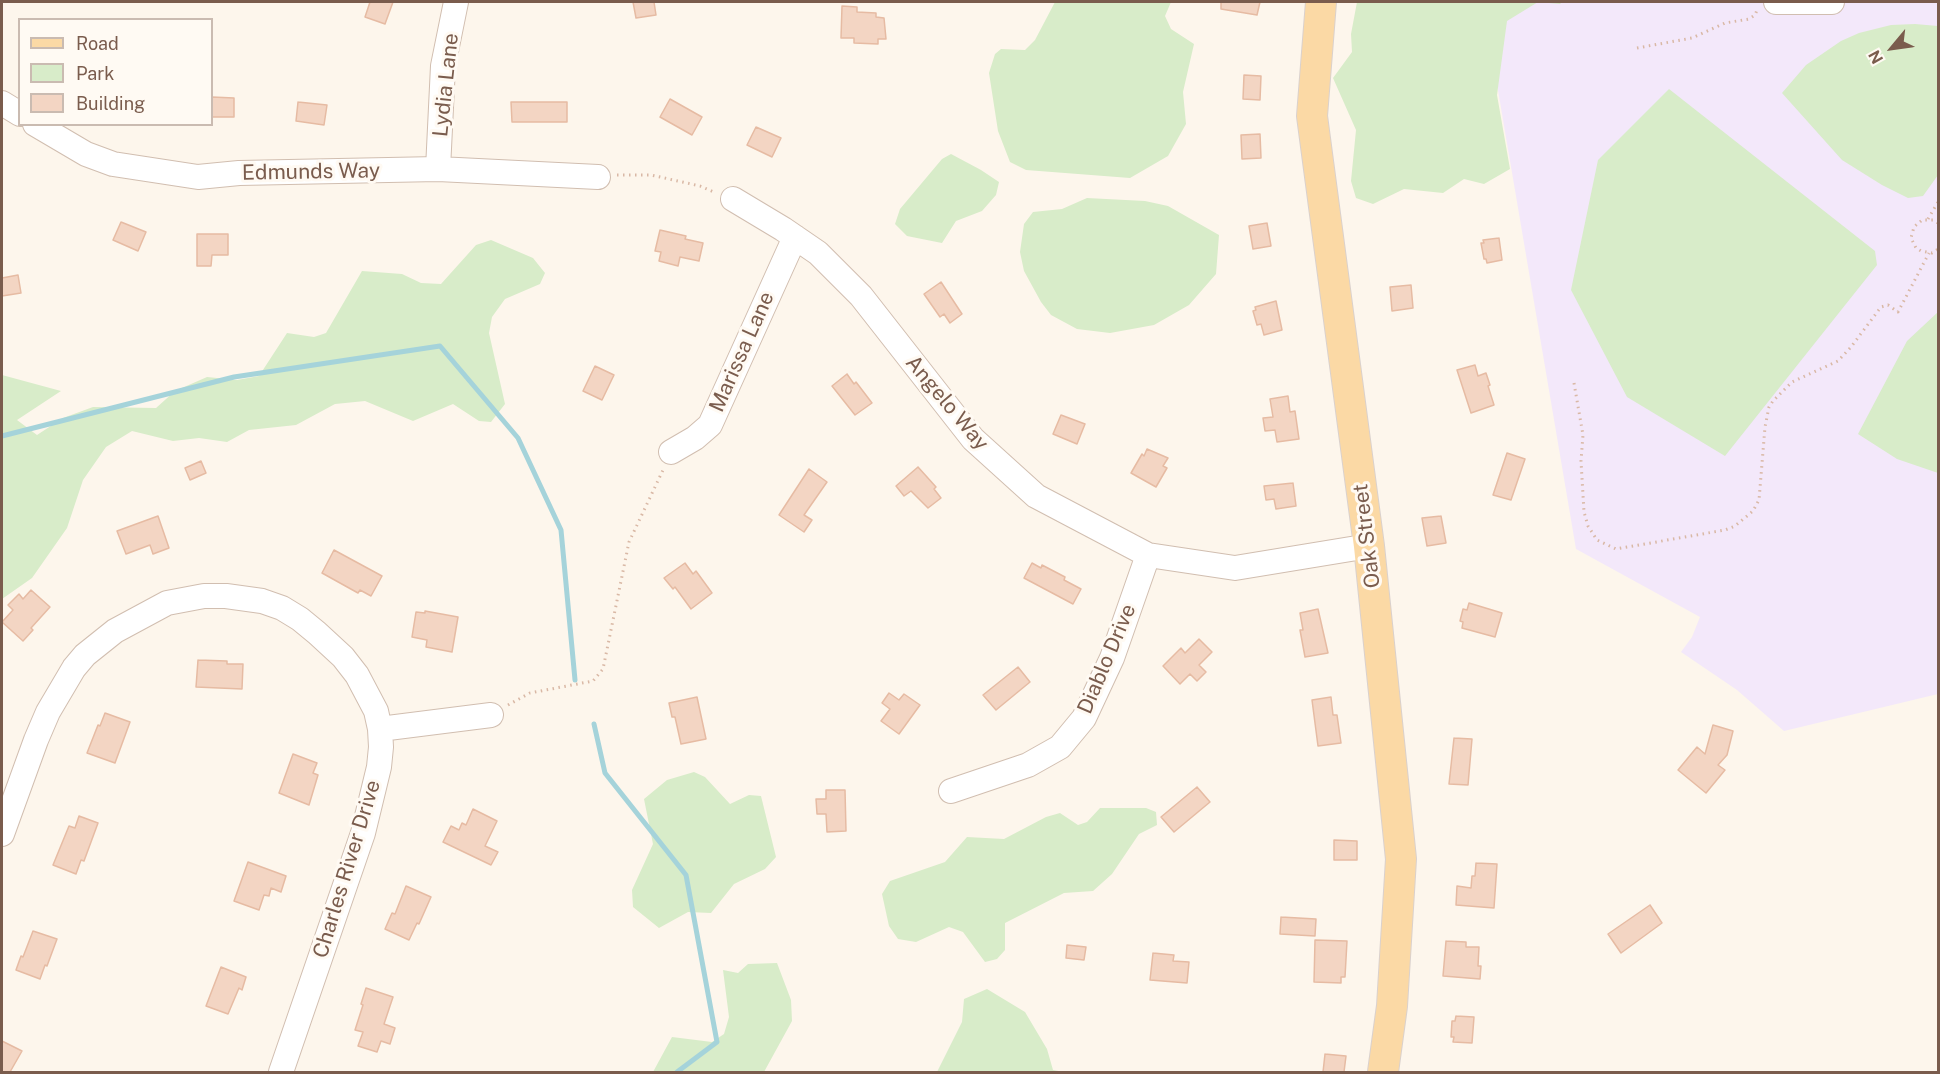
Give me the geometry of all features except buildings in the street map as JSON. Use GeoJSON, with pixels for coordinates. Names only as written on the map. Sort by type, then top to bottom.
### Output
{"type":"FeatureCollection","features":[{"type":"Feature","properties":{"kind":"main road","name":"Oak Street"},"geometry":{"type":"LineString","coordinates":[[1321,2],[1312,116],[1369,546],[1401,859],[1392,1006],[1383,1072]]}},
{"type":"Feature","properties":{"kind":"street","name":"Lydia Lane"},"geometry":{"type":"LineString","coordinates":[[438,169],[444,66],[456,2]]}},
{"type":"Feature","properties":{"kind":"street"},"geometry":{"type":"LineString","coordinates":[[1776,2],[1832,2]]}},
{"type":"Feature","properties":{"kind":"street"},"geometry":{"type":"LineString","coordinates":[[2,103],[18,113]]}},
{"type":"Feature","properties":{"kind":"street","name":"Edmunds Way"},"geometry":{"type":"LineString","coordinates":[[38,126],[77,149],[113,164],[198,177],[239,173],[438,169],[598,177]]}},
{"type":"Feature","properties":{"kind":"street","name":"Angelo Way"},"geometry":{"type":"LineString","coordinates":[[733,199],[818,254],[861,296],[973,439],[1036,496],[1148,555],[1235,568],[1369,546]]}},
{"type":"Feature","properties":{"kind":"street","name":"Marissa Lane"},"geometry":{"type":"LineString","coordinates":[[671,452],[695,438],[710,425],[795,237]]}},
{"type":"Feature","properties":{"kind":"street","name":"Diablo Drive"},"geometry":{"type":"LineString","coordinates":[[951,791],[1028,765],[1060,747],[1084,718],[1112,658],[1148,555]]}},
{"type":"Feature","properties":{"kind":"street","name":"Charles River Drive"},"geometry":{"type":"LineString","coordinates":[[2,834],[48,712],[74,668],[85,655],[115,632],[167,603],[204,596],[226,596],[262,601],[282,608],[300,619],[343,657],[357,675],[376,711],[380,729],[379,767],[363,833],[281,1072]]}},
{"type":"Feature","properties":{"kind":"street"},"geometry":{"type":"LineString","coordinates":[[380,729],[491,715]]}},
{"type":"Feature","properties":{"kind":"path"},"geometry":{"type":"LineString","coordinates":[[1637,48],[1687,39],[1725,23],[1749,19],[1757,12],[1759,2]]}},
{"type":"Feature","properties":{"kind":"path"},"geometry":{"type":"LineString","coordinates":[[598,177],[651,175],[700,186],[733,199]]}},
{"type":"Feature","properties":{"kind":"path"},"geometry":{"type":"LineString","coordinates":[[1938,202],[1928,219],[1917,223],[1911,238],[1916,248],[1921,251],[1929,253],[1938,249]]}},
{"type":"Feature","properties":{"kind":"path"},"geometry":{"type":"LineString","coordinates":[[1928,219],[1938,223]]}},
{"type":"Feature","properties":{"kind":"path"},"geometry":{"type":"LineString","coordinates":[[1574,382],[1583,435],[1581,461],[1584,512],[1588,526],[1597,540],[1616,549],[1725,530],[1735,526],[1753,511],[1759,500],[1765,427],[1769,407],[1773,401],[1792,382],[1838,362],[1881,307],[1888,305],[1898,312],[1929,253]]}},
{"type":"Feature","properties":{"kind":"path"},"geometry":{"type":"LineString","coordinates":[[491,715],[530,693],[593,681],[603,669],[629,542],[671,452]]}},
{"type":"Feature","properties":{"kind":"shaded area"},"geometry":{"type":"Polygon","coordinates":[[[1483,2],[1938,2],[1938,694],[1784,731],[1737,690],[1681,652],[1692,637],[1700,617],[1576,549],[1483,2]]]}},
{"type":"Feature","properties":{"kind":"green space"},"geometry":{"type":"Polygon","coordinates":[[[1055,2],[1171,2],[1165,16],[1171,29],[1194,44],[1183,92],[1186,124],[1168,156],[1130,178],[1026,170],[1010,162],[998,131],[989,73],[995,54],[1001,49],[1025,50],[1035,40],[1055,2]]]}},
{"type":"Feature","properties":{"kind":"green space"},"geometry":{"type":"Polygon","coordinates":[[[1357,2],[1538,2],[1507,21],[1497,95],[1510,169],[1484,184],[1464,179],[1443,193],[1404,189],[1373,204],[1356,198],[1351,181],[1356,130],[1333,78],[1352,52],[1351,34],[1357,2]]]}},
{"type":"Feature","properties":{"kind":"green space"},"geometry":{"type":"Polygon","coordinates":[[[1538,2],[1562,2],[1560,4],[1538,2]]]}},
{"type":"Feature","properties":{"kind":"green space"},"geometry":{"type":"Polygon","coordinates":[[[1891,25],[1938,26],[1938,175],[1923,196],[1908,198],[1842,160],[1782,93],[1806,65],[1841,41],[1859,33],[1891,25]]]}},
{"type":"Feature","properties":{"kind":"green space"},"geometry":{"type":"Polygon","coordinates":[[[1669,89],[1875,251],[1877,265],[1725,456],[1627,397],[1571,290],[1598,160],[1669,89]]]}},
{"type":"Feature","properties":{"kind":"green space"},"geometry":{"type":"Polygon","coordinates":[[[951,154],[999,182],[996,195],[982,211],[956,221],[942,243],[907,236],[895,224],[900,209],[942,159],[951,154]]]}},
{"type":"Feature","properties":{"kind":"green space"},"geometry":{"type":"Polygon","coordinates":[[[1087,198],[1145,201],[1168,206],[1219,235],[1216,274],[1189,305],[1154,325],[1110,333],[1077,329],[1051,315],[1024,271],[1020,252],[1024,224],[1033,212],[1062,209],[1087,198]]]}},
{"type":"Feature","properties":{"kind":"green space"},"geometry":{"type":"Polygon","coordinates":[[[491,240],[533,258],[545,273],[540,284],[505,299],[492,317],[489,333],[505,404],[491,422],[479,421],[453,404],[413,421],[365,401],[335,404],[296,425],[249,430],[227,442],[199,438],[173,441],[132,431],[106,447],[83,480],[67,528],[32,578],[2,599],[2,375],[61,391],[17,420],[37,435],[63,418],[93,407],[156,408],[175,391],[207,377],[237,380],[259,376],[287,333],[314,337],[326,333],[362,271],[402,274],[421,283],[441,284],[476,245],[491,240]]]}},
{"type":"Feature","properties":{"kind":"green space"},"geometry":{"type":"Polygon","coordinates":[[[1938,312],[1938,473],[1897,459],[1858,434],[1907,341],[1938,312]]]}},
{"type":"Feature","properties":{"kind":"green space"},"geometry":{"type":"Polygon","coordinates":[[[694,772],[705,777],[730,804],[749,795],[761,796],[776,857],[765,869],[734,884],[711,913],[688,912],[659,928],[633,907],[632,890],[653,844],[644,799],[667,780],[694,772]]]}},
{"type":"Feature","properties":{"kind":"green space"},"geometry":{"type":"Polygon","coordinates":[[[1100,808],[1146,808],[1156,812],[1157,825],[1139,834],[1112,874],[1093,891],[1064,893],[1005,923],[1005,950],[997,959],[985,962],[963,932],[949,927],[916,942],[898,939],[889,926],[882,894],[890,881],[945,862],[967,837],[1004,839],[1046,817],[1060,813],[1078,825],[1087,822],[1100,808]]]}},
{"type":"Feature","properties":{"kind":"green space"},"geometry":{"type":"Polygon","coordinates":[[[777,963],[791,1000],[792,1021],[764,1072],[653,1072],[672,1037],[712,1042],[724,1034],[729,1017],[723,970],[738,973],[748,964],[777,963]]]}},
{"type":"Feature","properties":{"kind":"green space"},"geometry":{"type":"Polygon","coordinates":[[[987,989],[1025,1012],[1047,1049],[1053,1070],[1064,1072],[937,1072],[962,1022],[964,999],[987,989]]]}},
{"type":"Feature","properties":{"kind":"waterway"},"geometry":{"type":"LineString","coordinates":[[2,436],[234,377],[440,346],[518,438],[561,530],[575,680]]}},
{"type":"Feature","properties":{"kind":"waterway"},"geometry":{"type":"LineString","coordinates":[[594,724],[605,773],[686,875],[717,1042],[677,1072]]}}]}
